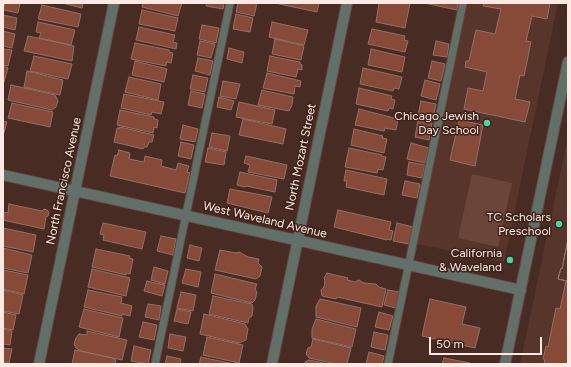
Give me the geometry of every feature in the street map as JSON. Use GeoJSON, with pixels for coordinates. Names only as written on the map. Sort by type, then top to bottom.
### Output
{"type":"FeatureCollection","features":[{"type":"Feature","properties":{"kind":"street","name":"North Francisco Avenue"},"geometry":{"type":"LineString","coordinates":[[39,364],[114,3]]}},
{"type":"Feature","properties":{"kind":"street","name":"North Mozart Street"},"geometry":{"type":"LineString","coordinates":[[272,364],[347,3]]}},
{"type":"Feature","properties":{"kind":"street"},"geometry":{"type":"LineString","coordinates":[[505,364],[568,62]]}},
{"type":"Feature","properties":{"kind":"street","name":"West Waveland Avenue"},"geometry":{"type":"LineString","coordinates":[[3,175],[521,290]]}},
{"type":"Feature","properties":{"kind":"lane"},"geometry":{"type":"LineString","coordinates":[[155,364],[230,3]]}},
{"type":"Feature","properties":{"kind":"lane"},"geometry":{"type":"LineString","coordinates":[[388,364],[463,3]]}},
{"type":"Feature","properties":{"kind":"shaded area","name":"Chicago Jewish Day School"},"geometry":{"type":"Polygon","coordinates":[[[466,3],[558,3],[504,262],[417,244],[466,3]]]}},
{"type":"Feature","properties":{"kind":"shaded area","name":"TC Scholars Preschool"},"geometry":{"type":"Polygon","coordinates":[[[568,136],[568,364],[520,364],[531,312],[568,136]]]}},
{"type":"Feature","properties":{"kind":"shaded area"},"geometry":{"type":"Polygon","coordinates":[[[472,174],[512,183],[498,247],[458,238],[472,174]]]}},
{"type":"Feature","properties":{"kind":"building"},"geometry":{"type":"Polygon","coordinates":[[[5,3],[20,3],[18,13],[3,10],[5,3]]]}},
{"type":"Feature","properties":{"kind":"building"},"geometry":{"type":"Polygon","coordinates":[[[62,3],[83,3],[82,8],[62,3]]]}},
{"type":"Feature","properties":{"kind":"building"},"geometry":{"type":"Polygon","coordinates":[[[143,3],[182,3],[178,16],[142,7],[143,3]]]}},
{"type":"Feature","properties":{"kind":"building"},"geometry":{"type":"Polygon","coordinates":[[[207,3],[224,3],[223,9],[206,6],[207,3]]]}},
{"type":"Feature","properties":{"kind":"building"},"geometry":{"type":"Polygon","coordinates":[[[238,3],[257,3],[254,16],[236,12],[238,3]]]}},
{"type":"Feature","properties":{"kind":"building"},"geometry":{"type":"Polygon","coordinates":[[[279,3],[319,3],[317,12],[279,3]]]}},
{"type":"Feature","properties":{"kind":"building"},"geometry":{"type":"Polygon","coordinates":[[[379,3],[410,3],[405,28],[376,22],[379,3]]]}},
{"type":"Feature","properties":{"kind":"building"},"geometry":{"type":"Polygon","coordinates":[[[424,3],[458,3],[457,10],[424,3]]]}},
{"type":"Feature","properties":{"kind":"building"},"geometry":{"type":"Polygon","coordinates":[[[484,3],[550,3],[547,19],[532,16],[526,41],[531,42],[524,76],[520,75],[515,99],[530,102],[525,122],[464,109],[468,88],[483,91],[487,72],[465,67],[466,61],[469,61],[476,30],[495,34],[501,9],[483,6],[484,3]]]}},
{"type":"Feature","properties":{"kind":"building"},"geometry":{"type":"Polygon","coordinates":[[[42,5],[81,14],[78,27],[38,19],[42,5]]]}},
{"type":"Feature","properties":{"kind":"building"},"geometry":{"type":"Polygon","coordinates":[[[142,10],[178,18],[175,31],[139,24],[142,10]]]}},
{"type":"Feature","properties":{"kind":"building"},"geometry":{"type":"Polygon","coordinates":[[[236,14],[253,18],[250,32],[233,29],[236,14]]]}},
{"type":"Feature","properties":{"kind":"building"},"geometry":{"type":"Polygon","coordinates":[[[3,15],[17,18],[15,30],[3,27],[3,15]]]}},
{"type":"Feature","properties":{"kind":"building"},"geometry":{"type":"Polygon","coordinates":[[[38,22],[75,30],[71,45],[39,38],[41,33],[36,32],[38,22]]]}},
{"type":"Feature","properties":{"kind":"building"},"geometry":{"type":"Polygon","coordinates":[[[272,22],[308,30],[304,45],[269,37],[272,22]]]}},
{"type":"Feature","properties":{"kind":"building"},"geometry":{"type":"Polygon","coordinates":[[[202,25],[219,28],[216,43],[199,39],[202,25]]]}},
{"type":"Feature","properties":{"kind":"building"},"geometry":{"type":"Polygon","coordinates":[[[139,27],[175,35],[173,42],[177,43],[176,49],[136,40],[139,27]]]}},
{"type":"Feature","properties":{"kind":"building"},"geometry":{"type":"Polygon","coordinates":[[[372,29],[405,36],[404,40],[408,41],[405,52],[368,44],[372,29]]]}},
{"type":"Feature","properties":{"kind":"building"},"geometry":{"type":"Polygon","coordinates":[[[3,31],[15,34],[12,48],[3,46],[3,31]]]}},
{"type":"Feature","properties":{"kind":"building"},"geometry":{"type":"Polygon","coordinates":[[[28,36],[74,46],[72,61],[24,51],[28,36]]]}},
{"type":"Feature","properties":{"kind":"building"},"geometry":{"type":"Polygon","coordinates":[[[275,39],[304,46],[301,60],[272,54],[275,39]]]}},
{"type":"Feature","properties":{"kind":"building"},"geometry":{"type":"Polygon","coordinates":[[[200,41],[215,44],[211,58],[197,55],[200,41]]]}},
{"type":"Feature","properties":{"kind":"building"},"geometry":{"type":"Polygon","coordinates":[[[436,41],[449,44],[447,57],[433,55],[436,41]]]}},
{"type":"Feature","properties":{"kind":"building"},"geometry":{"type":"Polygon","coordinates":[[[135,43],[169,50],[169,52],[173,53],[171,63],[167,62],[166,66],[131,59],[135,43]]]}},
{"type":"Feature","properties":{"kind":"building"},"geometry":{"type":"Polygon","coordinates":[[[229,48],[244,52],[242,63],[227,59],[229,48]]]}},
{"type":"Feature","properties":{"kind":"building"},"geometry":{"type":"Polygon","coordinates":[[[3,49],[12,50],[8,66],[3,65],[3,49]]]}},
{"type":"Feature","properties":{"kind":"building"},"geometry":{"type":"Polygon","coordinates":[[[371,49],[405,57],[402,72],[368,65],[371,49]]]}},
{"type":"Feature","properties":{"kind":"building"},"geometry":{"type":"Polygon","coordinates":[[[34,56],[72,64],[68,79],[30,71],[34,56]]]}},
{"type":"Feature","properties":{"kind":"building"},"geometry":{"type":"Polygon","coordinates":[[[270,56],[300,62],[302,65],[302,70],[298,69],[296,77],[267,71],[270,56]]]}},
{"type":"Feature","properties":{"kind":"building"},"geometry":{"type":"Polygon","coordinates":[[[198,58],[213,61],[210,75],[195,71],[198,58]]]}},
{"type":"Feature","properties":{"kind":"building"},"geometry":{"type":"Polygon","coordinates":[[[135,61],[167,69],[164,82],[132,75],[135,61]]]}},
{"type":"Feature","properties":{"kind":"building"},"geometry":{"type":"Polygon","coordinates":[[[432,61],[445,64],[441,81],[428,78],[432,61]]]}},
{"type":"Feature","properties":{"kind":"building"},"geometry":{"type":"Polygon","coordinates":[[[3,66],[8,68],[4,82],[3,82],[3,66]]]}},
{"type":"Feature","properties":{"kind":"building"},"geometry":{"type":"Polygon","coordinates":[[[363,68],[402,77],[399,89],[394,88],[393,91],[360,84],[363,68]]]}},
{"type":"Feature","properties":{"kind":"building"},"geometry":{"type":"Polygon","coordinates":[[[27,71],[63,80],[60,95],[24,87],[27,71]]]}},
{"type":"Feature","properties":{"kind":"building"},"geometry":{"type":"Polygon","coordinates":[[[267,73],[301,81],[300,87],[295,86],[294,94],[263,88],[267,73]]]}},
{"type":"Feature","properties":{"kind":"building"},"geometry":{"type":"Polygon","coordinates":[[[193,75],[208,78],[205,92],[190,89],[193,75]]]}},
{"type":"Feature","properties":{"kind":"building"},"geometry":{"type":"Polygon","coordinates":[[[129,77],[161,84],[158,100],[125,92],[129,77]]]}},
{"type":"Feature","properties":{"kind":"building"},"geometry":{"type":"Polygon","coordinates":[[[425,80],[440,84],[436,100],[421,96],[425,80]]]}},
{"type":"Feature","properties":{"kind":"building"},"geometry":{"type":"Polygon","coordinates":[[[223,81],[240,84],[236,99],[220,96],[223,81]]]}},
{"type":"Feature","properties":{"kind":"building"},"geometry":{"type":"Polygon","coordinates":[[[11,85],[55,95],[58,101],[56,107],[52,110],[8,100],[11,85]]]}},
{"type":"Feature","properties":{"kind":"building"},"geometry":{"type":"Polygon","coordinates":[[[359,88],[392,96],[391,99],[395,100],[393,109],[389,108],[388,111],[356,104],[359,88]]]}},
{"type":"Feature","properties":{"kind":"building"},"geometry":{"type":"Polygon","coordinates":[[[262,90],[293,97],[292,105],[289,111],[258,105],[262,90]]]}},
{"type":"Feature","properties":{"kind":"building"},"geometry":{"type":"Polygon","coordinates":[[[191,91],[205,94],[202,108],[188,105],[191,91]]]}},
{"type":"Feature","properties":{"kind":"building"},"geometry":{"type":"Polygon","coordinates":[[[124,94],[164,102],[161,114],[152,112],[151,115],[121,108],[124,94]]]}},
{"type":"Feature","properties":{"kind":"building"},"geometry":{"type":"Polygon","coordinates":[[[219,97],[234,101],[231,110],[217,107],[219,97]]]}},
{"type":"Feature","properties":{"kind":"building"},"geometry":{"type":"Polygon","coordinates":[[[421,101],[436,104],[433,118],[418,115],[421,101]]]}},
{"type":"Feature","properties":{"kind":"building"},"geometry":{"type":"Polygon","coordinates":[[[239,102],[275,110],[272,124],[236,117],[239,102]]]}},
{"type":"Feature","properties":{"kind":"building"},"geometry":{"type":"Polygon","coordinates":[[[12,103],[53,112],[50,127],[8,118],[12,103]]]}},
{"type":"Feature","properties":{"kind":"building"},"geometry":{"type":"Polygon","coordinates":[[[359,109],[398,119],[396,130],[385,128],[384,131],[355,125],[359,109]]]}},
{"type":"Feature","properties":{"kind":"building"},"geometry":{"type":"Polygon","coordinates":[[[120,110],[154,117],[154,119],[158,120],[157,128],[154,127],[153,133],[117,125],[120,110]]]}},
{"type":"Feature","properties":{"kind":"building"},"geometry":{"type":"Polygon","coordinates":[[[243,119],[286,129],[283,144],[239,135],[243,119]]]}},
{"type":"Feature","properties":{"kind":"building"},"geometry":{"type":"Polygon","coordinates":[[[459,120],[483,125],[475,166],[450,160],[459,120]]]}},
{"type":"Feature","properties":{"kind":"building"},"geometry":{"type":"Polygon","coordinates":[[[3,121],[7,122],[3,136],[3,121]]]}},
{"type":"Feature","properties":{"kind":"building"},"geometry":{"type":"Polygon","coordinates":[[[418,121],[432,123],[429,140],[415,137],[418,121]]]}},
{"type":"Feature","properties":{"kind":"building"},"geometry":{"type":"Polygon","coordinates":[[[183,125],[198,129],[195,142],[180,139],[183,125]]]}},
{"type":"Feature","properties":{"kind":"building"},"geometry":{"type":"Polygon","coordinates":[[[120,127],[154,135],[152,142],[149,142],[147,147],[144,147],[143,149],[114,142],[117,128],[120,127]]]}},
{"type":"Feature","properties":{"kind":"building"},"geometry":{"type":"Polygon","coordinates":[[[354,129],[383,136],[382,138],[387,139],[384,153],[351,145],[354,129]]]}},
{"type":"Feature","properties":{"kind":"building"},"geometry":{"type":"Polygon","coordinates":[[[212,133],[230,136],[227,151],[209,147],[212,133]]]}},
{"type":"Feature","properties":{"kind":"building"},"geometry":{"type":"Polygon","coordinates":[[[181,142],[194,145],[191,159],[178,156],[181,142]]]}},
{"type":"Feature","properties":{"kind":"building"},"geometry":{"type":"Polygon","coordinates":[[[411,143],[429,148],[425,163],[407,159],[411,143]]]}},
{"type":"Feature","properties":{"kind":"building"},"geometry":{"type":"Polygon","coordinates":[[[208,148],[226,152],[224,165],[205,162],[208,148]]]}},
{"type":"Feature","properties":{"kind":"building"},"geometry":{"type":"Polygon","coordinates":[[[349,148],[386,157],[383,170],[378,169],[377,173],[345,167],[349,148]]]}},
{"type":"Feature","properties":{"kind":"building"},"geometry":{"type":"Polygon","coordinates":[[[119,150],[130,153],[129,159],[144,162],[145,156],[162,160],[161,166],[176,170],[178,163],[189,166],[187,172],[190,173],[185,193],[110,176],[115,155],[117,156],[119,150]]]}},
{"type":"Feature","properties":{"kind":"building"},"geometry":{"type":"Polygon","coordinates":[[[246,156],[287,165],[284,179],[248,172],[250,165],[244,163],[246,156]]]}},
{"type":"Feature","properties":{"kind":"building"},"geometry":{"type":"Polygon","coordinates":[[[409,162],[425,165],[422,178],[407,175],[409,162]]]}},
{"type":"Feature","properties":{"kind":"building"},"geometry":{"type":"Polygon","coordinates":[[[346,170],[387,179],[384,195],[346,187],[347,181],[344,181],[346,170]]]}},
{"type":"Feature","properties":{"kind":"building"},"geometry":{"type":"Polygon","coordinates":[[[240,172],[277,180],[275,192],[237,185],[240,172]]]}},
{"type":"Feature","properties":{"kind":"building"},"geometry":{"type":"Polygon","coordinates":[[[405,181],[420,184],[417,198],[402,195],[405,181]]]}},
{"type":"Feature","properties":{"kind":"building"},"geometry":{"type":"Polygon","coordinates":[[[230,189],[272,197],[268,213],[227,203],[230,189]]]}},
{"type":"Feature","properties":{"kind":"building"},"geometry":{"type":"Polygon","coordinates":[[[9,204],[42,211],[44,209],[47,210],[49,212],[48,216],[46,217],[44,229],[3,220],[3,212],[8,213],[9,204]]]}},
{"type":"Feature","properties":{"kind":"building"},"geometry":{"type":"Polygon","coordinates":[[[338,210],[391,222],[389,230],[393,231],[391,240],[334,227],[338,210]]]}},
{"type":"Feature","properties":{"kind":"building"},"geometry":{"type":"Polygon","coordinates":[[[103,223],[146,232],[142,249],[103,240],[104,235],[100,234],[103,223]]]}},
{"type":"Feature","properties":{"kind":"building"},"geometry":{"type":"Polygon","coordinates":[[[397,223],[413,227],[409,244],[393,241],[397,223]]]}},
{"type":"Feature","properties":{"kind":"building"},"geometry":{"type":"Polygon","coordinates":[[[3,228],[36,235],[33,252],[3,246],[3,228]]]}},
{"type":"Feature","properties":{"kind":"building"},"geometry":{"type":"Polygon","coordinates":[[[161,236],[176,239],[173,255],[157,251],[161,236]]]}},
{"type":"Feature","properties":{"kind":"building"},"geometry":{"type":"Polygon","coordinates":[[[568,239],[568,364],[544,364],[545,359],[543,359],[546,346],[548,347],[556,308],[560,309],[566,281],[558,279],[561,268],[562,269],[568,239]]]}},
{"type":"Feature","properties":{"kind":"building"},"geometry":{"type":"Polygon","coordinates":[[[568,239],[568,281],[558,279],[561,268],[562,269],[568,239]]]}},
{"type":"Feature","properties":{"kind":"building"},"geometry":{"type":"Polygon","coordinates":[[[190,245],[202,248],[199,261],[187,258],[190,245]]]}},
{"type":"Feature","properties":{"kind":"building"},"geometry":{"type":"Polygon","coordinates":[[[3,248],[32,255],[28,273],[3,268],[3,248]]]}},
{"type":"Feature","properties":{"kind":"building"},"geometry":{"type":"Polygon","coordinates":[[[96,249],[130,256],[129,258],[133,259],[130,274],[126,273],[126,275],[92,267],[96,249]]]}},
{"type":"Feature","properties":{"kind":"building"},"geometry":{"type":"Polygon","coordinates":[[[220,250],[236,253],[239,252],[248,257],[259,259],[258,263],[262,267],[260,276],[256,279],[215,270],[220,250]]]}},
{"type":"Feature","properties":{"kind":"building"},"geometry":{"type":"Polygon","coordinates":[[[154,267],[168,271],[165,284],[151,280],[154,267]]]}},
{"type":"Feature","properties":{"kind":"building"},"geometry":{"type":"Polygon","coordinates":[[[92,269],[130,278],[126,296],[88,287],[92,269]]]}},
{"type":"Feature","properties":{"kind":"building"},"geometry":{"type":"Polygon","coordinates":[[[186,269],[201,272],[198,287],[182,283],[186,269]]]}},
{"type":"Feature","properties":{"kind":"building"},"geometry":{"type":"Polygon","coordinates":[[[3,270],[28,275],[24,294],[3,289],[3,270]]]}},
{"type":"Feature","properties":{"kind":"building"},"geometry":{"type":"Polygon","coordinates":[[[327,273],[348,278],[347,280],[355,282],[359,280],[364,283],[376,284],[379,287],[386,289],[382,307],[337,297],[336,299],[322,296],[321,290],[324,287],[324,278],[327,273]]]}},
{"type":"Feature","properties":{"kind":"building"},"geometry":{"type":"Polygon","coordinates":[[[215,274],[257,284],[255,289],[257,292],[255,300],[252,303],[211,293],[215,274]]]}},
{"type":"Feature","properties":{"kind":"building"},"geometry":{"type":"Polygon","coordinates":[[[147,281],[165,285],[162,296],[144,291],[147,281]]]}},
{"type":"Feature","properties":{"kind":"building"},"geometry":{"type":"Polygon","coordinates":[[[3,290],[23,295],[19,314],[3,311],[3,290]]]}},
{"type":"Feature","properties":{"kind":"building"},"geometry":{"type":"Polygon","coordinates":[[[88,290],[122,297],[121,303],[132,306],[130,316],[122,314],[122,316],[84,307],[88,290]]]}},
{"type":"Feature","properties":{"kind":"building"},"geometry":{"type":"Polygon","coordinates":[[[388,290],[399,292],[396,308],[384,305],[388,290]]]}},
{"type":"Feature","properties":{"kind":"building"},"geometry":{"type":"Polygon","coordinates":[[[181,292],[196,295],[193,311],[177,308],[181,292]]]}},
{"type":"Feature","properties":{"kind":"building"},"geometry":{"type":"Polygon","coordinates":[[[213,296],[252,304],[252,316],[249,318],[248,323],[209,314],[213,296]]]}},
{"type":"Feature","properties":{"kind":"building"},"geometry":{"type":"Polygon","coordinates":[[[320,299],[361,308],[357,327],[316,317],[316,306],[320,299]]]}},
{"type":"Feature","properties":{"kind":"building"},"geometry":{"type":"Polygon","coordinates":[[[430,299],[466,307],[462,324],[480,328],[475,348],[422,336],[430,299]]]}},
{"type":"Feature","properties":{"kind":"building"},"geometry":{"type":"Polygon","coordinates":[[[148,304],[161,306],[159,320],[145,317],[148,304]]]}},
{"type":"Feature","properties":{"kind":"building"},"geometry":{"type":"Polygon","coordinates":[[[84,309],[123,318],[119,337],[79,327],[84,309]]]}},
{"type":"Feature","properties":{"kind":"building"},"geometry":{"type":"Polygon","coordinates":[[[177,309],[191,312],[188,324],[174,321],[177,309]]]}},
{"type":"Feature","properties":{"kind":"building"},"geometry":{"type":"Polygon","coordinates":[[[3,312],[16,315],[13,330],[3,328],[3,312]]]}},
{"type":"Feature","properties":{"kind":"building"},"geometry":{"type":"Polygon","coordinates":[[[379,312],[393,316],[389,330],[375,327],[379,312]]]}},
{"type":"Feature","properties":{"kind":"building"},"geometry":{"type":"Polygon","coordinates":[[[204,314],[245,324],[248,329],[246,340],[239,343],[200,334],[204,314]]]}},
{"type":"Feature","properties":{"kind":"building"},"geometry":{"type":"Polygon","coordinates":[[[316,319],[356,329],[352,347],[312,338],[312,329],[316,319]]]}},
{"type":"Feature","properties":{"kind":"building"},"geometry":{"type":"Polygon","coordinates":[[[143,322],[157,325],[154,340],[139,337],[143,322]]]}},
{"type":"Feature","properties":{"kind":"building"},"geometry":{"type":"Polygon","coordinates":[[[3,329],[12,331],[10,345],[3,344],[3,329]]]}},
{"type":"Feature","properties":{"kind":"building"},"geometry":{"type":"Polygon","coordinates":[[[87,331],[127,340],[122,360],[81,351],[76,348],[74,344],[76,338],[79,334],[87,335],[87,331]]]}},
{"type":"Feature","properties":{"kind":"building"},"geometry":{"type":"Polygon","coordinates":[[[374,332],[388,335],[385,350],[371,347],[374,332]]]}},
{"type":"Feature","properties":{"kind":"building"},"geometry":{"type":"Polygon","coordinates":[[[170,334],[186,337],[183,351],[168,348],[170,334]]]}},
{"type":"Feature","properties":{"kind":"building"},"geometry":{"type":"Polygon","coordinates":[[[207,337],[243,345],[239,363],[203,355],[207,337]]]}},
{"type":"Feature","properties":{"kind":"building"},"geometry":{"type":"Polygon","coordinates":[[[313,339],[351,348],[347,364],[336,364],[309,358],[306,354],[308,348],[311,347],[313,339]]]}},
{"type":"Feature","properties":{"kind":"building"},"geometry":{"type":"Polygon","coordinates":[[[134,346],[151,350],[148,364],[131,361],[134,346]]]}},
{"type":"Feature","properties":{"kind":"building"},"geometry":{"type":"Polygon","coordinates":[[[3,348],[12,349],[9,363],[3,362],[3,348]]]}},
{"type":"Feature","properties":{"kind":"building"},"geometry":{"type":"Polygon","coordinates":[[[75,350],[112,358],[116,360],[115,364],[72,364],[75,350]]]}},
{"type":"Feature","properties":{"kind":"building"},"geometry":{"type":"Polygon","coordinates":[[[369,352],[384,356],[382,364],[366,364],[369,352]]]}},
{"type":"Feature","properties":{"kind":"building"},"geometry":{"type":"Polygon","coordinates":[[[167,356],[181,359],[180,364],[165,364],[167,356]]]}},
{"type":"Feature","properties":{"kind":"building"},"geometry":{"type":"Polygon","coordinates":[[[201,357],[234,364],[199,364],[201,357]]]}},
{"type":"Feature","properties":{"kind":"building"},"geometry":{"type":"Polygon","coordinates":[[[444,358],[470,363],[442,364],[444,358]]]}},
{"type":"Feature","properties":{"kind":"building"},"geometry":{"type":"Polygon","coordinates":[[[309,360],[329,364],[305,364],[305,362],[309,360]]]}},
{"type":"Feature","properties":{"kind":"place","name":"Chicago Jewish Day School"},"geometry":{"type":"Point","coordinates":[487,123]}},
{"type":"Feature","properties":{"kind":"place","name":"TC Scholars Preschool"},"geometry":{"type":"Point","coordinates":[559,224]}},
{"type":"Feature","properties":{"kind":"place","name":"California & Waveland"},"geometry":{"type":"Point","coordinates":[510,260]}}]}
